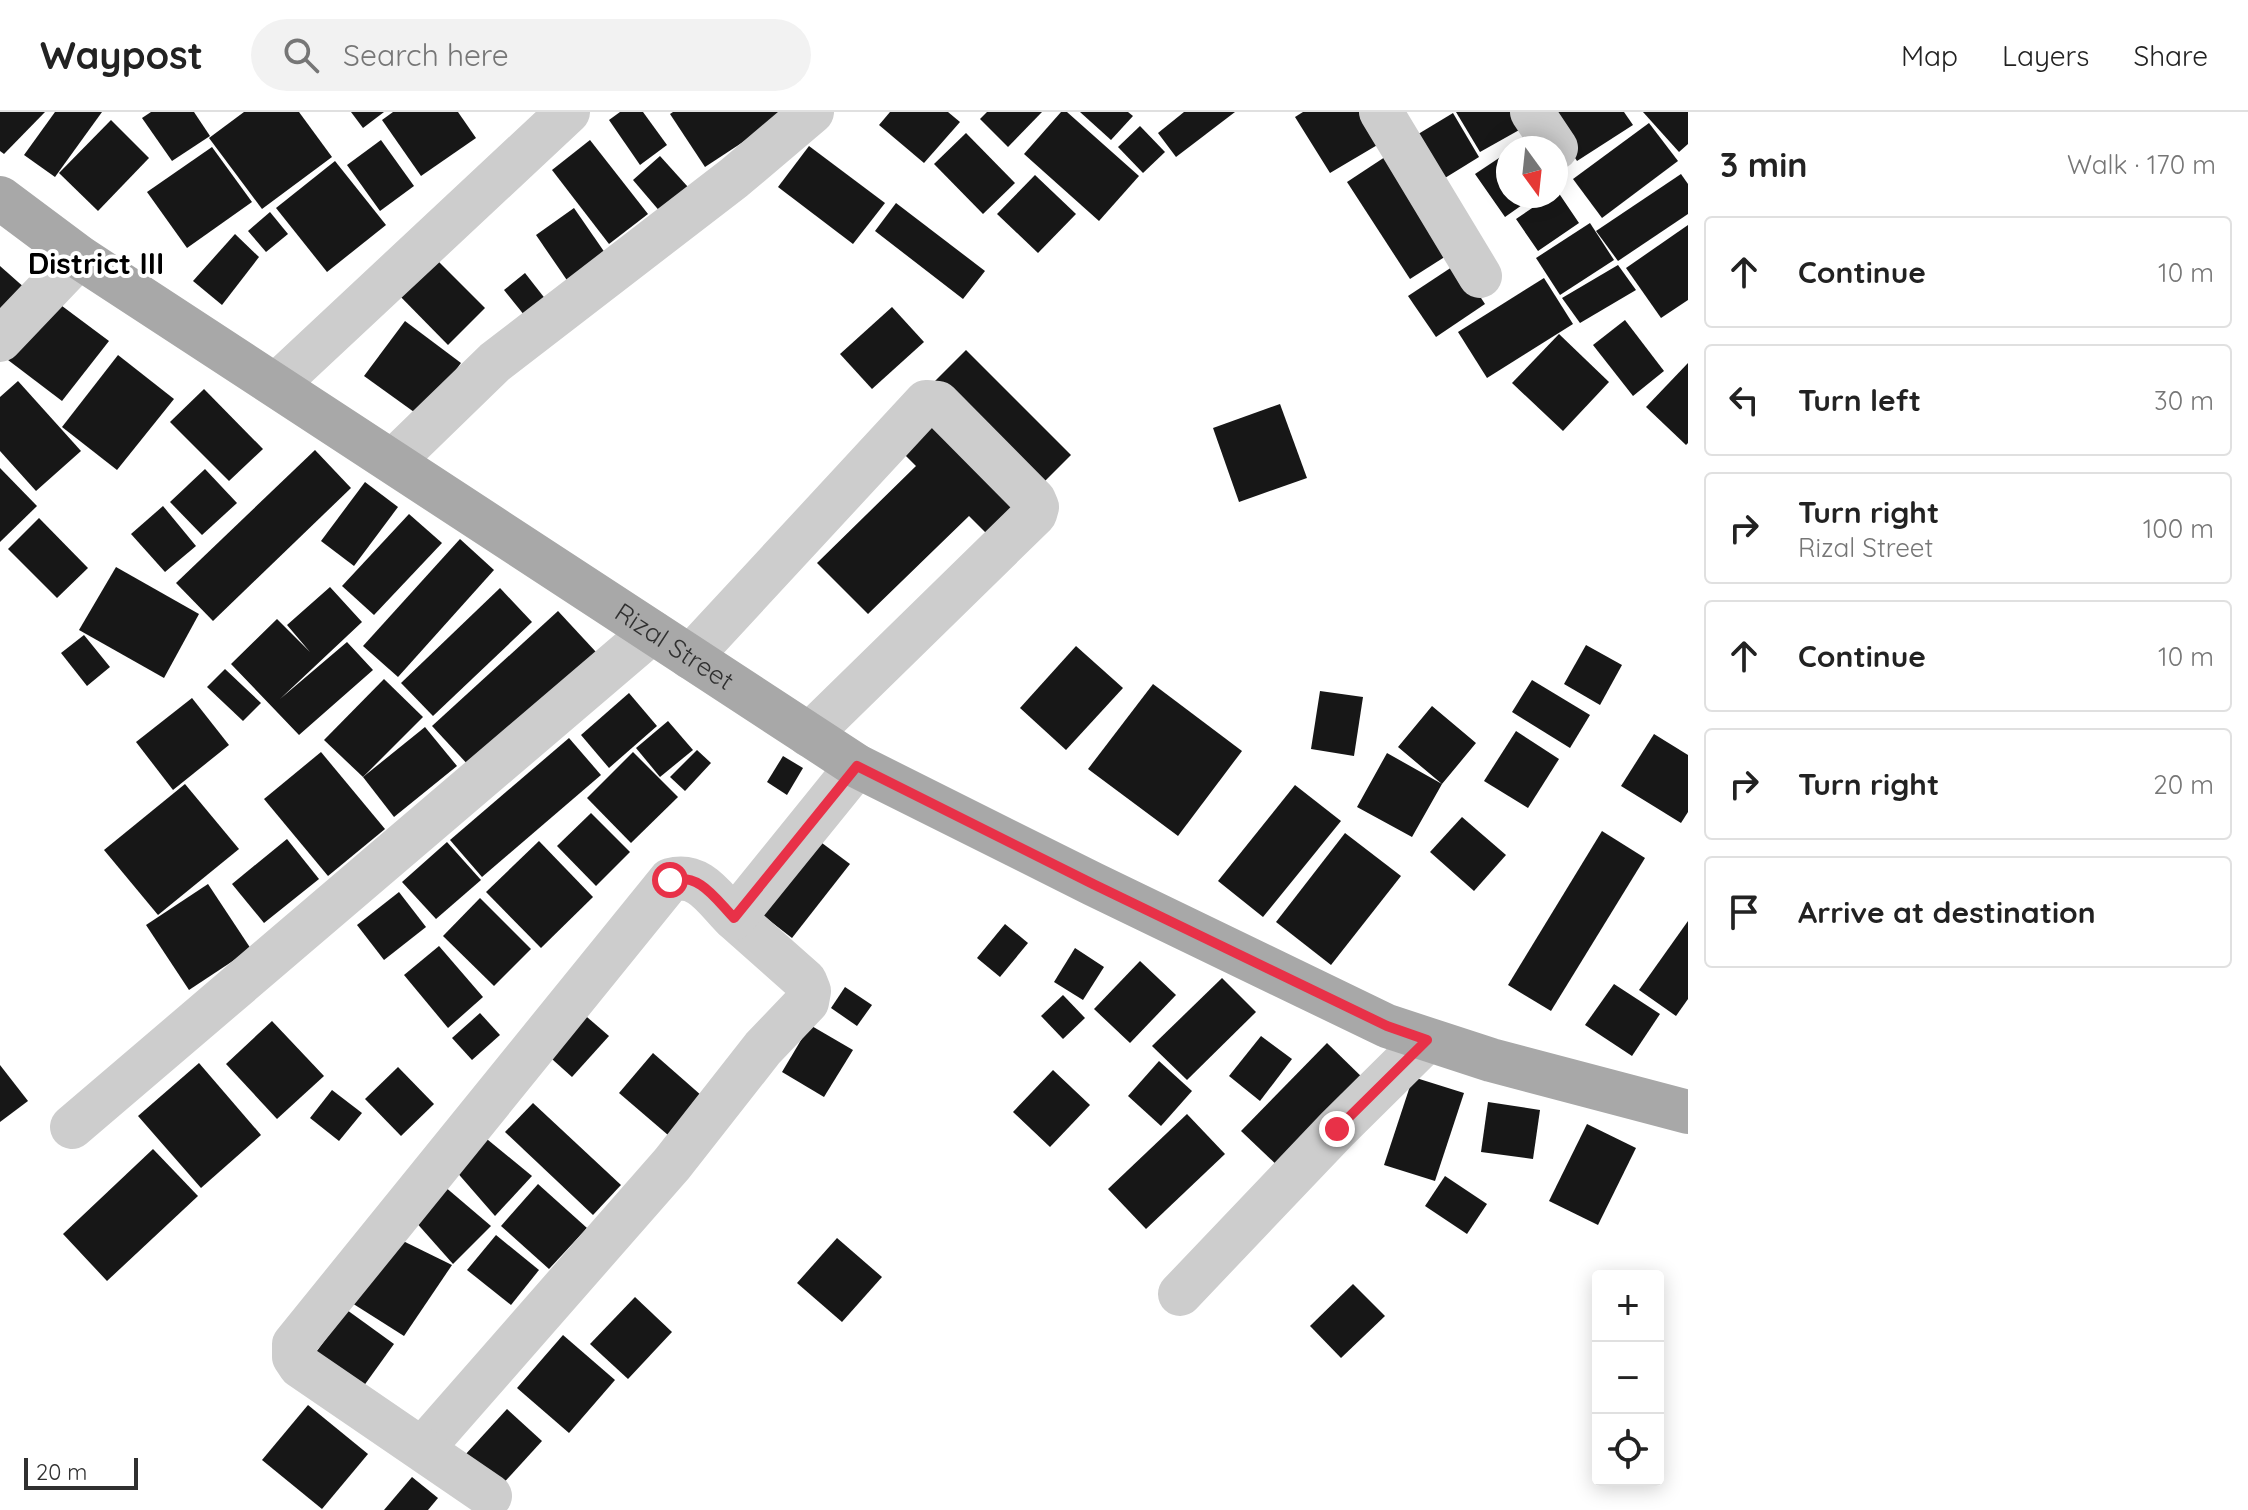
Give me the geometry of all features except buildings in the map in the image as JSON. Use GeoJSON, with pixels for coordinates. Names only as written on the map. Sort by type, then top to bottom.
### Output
{"type":"FeatureCollection","features":[{"type":"Feature","properties":{"kind":"main road","name":"Rizal Street"},"geometry":{"type":"LineString","coordinates":[[0,198],[79,257],[857,766],[1079,877],[1407,1033],[1491,1060],[1688,1112]]}},
{"type":"Feature","properties":{"kind":"street"},"geometry":{"type":"LineString","coordinates":[[277,384],[568,112]]}},
{"type":"Feature","properties":{"kind":"street"},"geometry":{"type":"LineString","coordinates":[[393,461],[495,362],[734,178],[812,112]]}},
{"type":"Feature","properties":{"kind":"street"},"geometry":{"type":"LineString","coordinates":[[1381,112],[1480,276]]}},
{"type":"Feature","properties":{"kind":"street"},"geometry":{"type":"LineString","coordinates":[[1532,112],[1547,136]]}},
{"type":"Feature","properties":{"kind":"street"},"geometry":{"type":"LineString","coordinates":[[0,340],[79,257]]}},
{"type":"Feature","properties":{"kind":"street"},"geometry":{"type":"LineString","coordinates":[[690,657],[926,402],[938,403],[1034,500],[1037,507],[1035,514],[809,735]]}},
{"type":"Feature","properties":{"kind":"street"},"geometry":{"type":"LineString","coordinates":[[72,1127],[652,632]]}},
{"type":"Feature","properties":{"kind":"street"},"geometry":{"type":"LineString","coordinates":[[734,918],[857,766]]}},
{"type":"Feature","properties":{"kind":"street"},"geometry":{"type":"LineString","coordinates":[[423,1448],[672,1164],[763,1048],[807,1002],[809,991],[805,981],[734,918],[699,882],[685,876],[670,880],[294,1344],[294,1357],[300,1366],[490,1496]]}},
{"type":"Feature","properties":{"kind":"street"},"geometry":{"type":"LineString","coordinates":[[1180,1294],[1337,1129],[1407,1033]]}},
{"type":"Feature","properties":{"kind":"district","name":"District III"},"geometry":{"type":"Point","coordinates":[96,264]}},
{"type":"Feature","properties":{"kind":"route"},"geometry":{"type":"LineString","coordinates":[[670,880],[685,876],[699,882],[734,918],[857,766],[1387,1026],[1427,1040],[1337,1129]]}}]}
